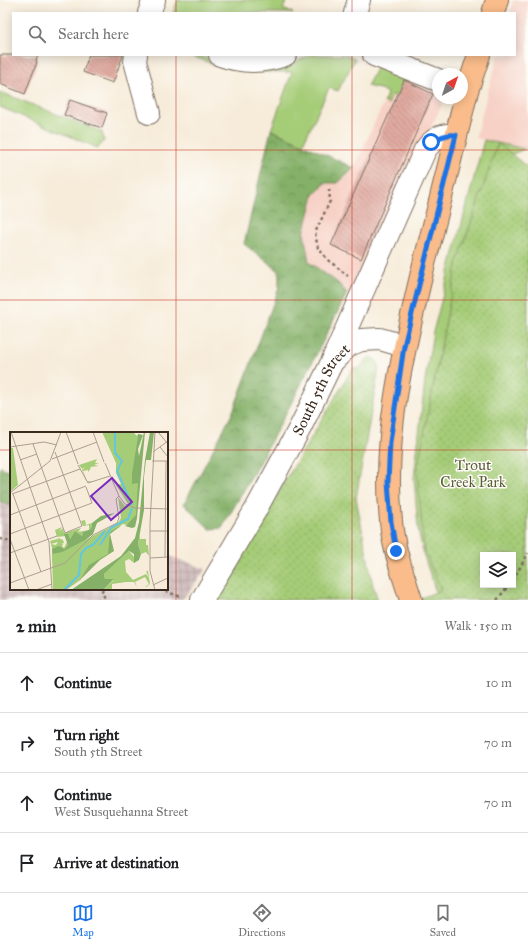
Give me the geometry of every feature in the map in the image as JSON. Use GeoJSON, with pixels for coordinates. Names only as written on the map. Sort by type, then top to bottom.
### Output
{"type":"FeatureCollection","features":[{"type":"Feature","properties":{"kind":"main road"},"geometry":{"type":"LineString","coordinates":[[493,12],[497,0]]}},
{"type":"Feature","properties":{"kind":"main road"},"geometry":{"type":"LineString","coordinates":[[468,83],[479,56]]}},
{"type":"Feature","properties":{"kind":"main road"},"geometry":{"type":"LineString","coordinates":[[411,600],[396,551],[391,522],[388,482],[390,442],[404,346],[456,135],[462,104]]}},
{"type":"Feature","properties":{"kind":"street"},"geometry":{"type":"LineString","coordinates":[[149,12],[154,0]]}},
{"type":"Feature","properties":{"kind":"street"},"geometry":{"type":"LineString","coordinates":[[355,12],[359,0]]}},
{"type":"Feature","properties":{"kind":"street"},"geometry":{"type":"LineString","coordinates":[[136,56],[135,61],[149,113]]}},
{"type":"Feature","properties":{"kind":"street"},"geometry":{"type":"LineString","coordinates":[[222,56],[230,59],[253,62],[280,56]]}},
{"type":"Feature","properties":{"kind":"street"},"geometry":{"type":"LineString","coordinates":[[377,56],[432,78]]}},
{"type":"Feature","properties":{"kind":"street"},"geometry":{"type":"LineString","coordinates":[[332,362],[425,150],[431,142],[438,138],[448,135],[456,135]]}},
{"type":"Feature","properties":{"kind":"street","name":"South 5th Street"},"geometry":{"type":"LineString","coordinates":[[202,600],[255,511],[332,362],[349,345],[361,340],[380,339],[404,346]]}},
{"type":"Feature","properties":{"kind":"path"},"geometry":{"type":"LineString","coordinates":[[329,189],[330,202],[315,234],[318,248],[328,260],[341,271],[365,286]]}},
{"type":"Feature","properties":{"kind":"path"},"geometry":{"type":"LineString","coordinates":[[0,539],[10,541]]}},
{"type":"Feature","properties":{"kind":"path"},"geometry":{"type":"LineString","coordinates":[[516,575],[528,553]]}},
{"type":"Feature","properties":{"kind":"path"},"geometry":{"type":"LineString","coordinates":[[497,600],[507,588]]}},
{"type":"Feature","properties":{"kind":"path"},"geometry":{"type":"LineString","coordinates":[[102,590],[105,600]]}},
{"type":"Feature","properties":{"kind":"path"},"geometry":{"type":"LineString","coordinates":[[162,590],[187,600]]}},
{"type":"Feature","properties":{"kind":"shaded area"},"geometry":{"type":"Polygon","coordinates":[[[513,0],[528,0],[528,150],[475,138],[498,56],[516,56],[516,12],[510,12],[513,0]]]}},
{"type":"Feature","properties":{"kind":"shaded area"},"geometry":{"type":"Polygon","coordinates":[[[404,76],[432,86],[432,104],[442,104],[352,295],[347,293],[338,283],[309,262],[304,233],[314,195],[325,183],[338,183],[354,168],[384,102],[388,104],[404,76]]]}},
{"type":"Feature","properties":{"kind":"shaded area"},"geometry":{"type":"Polygon","coordinates":[[[0,502],[10,506],[10,590],[168,590],[168,555],[206,569],[182,600],[0,600],[0,502]]]}},
{"type":"Feature","properties":{"kind":"green space"},"geometry":{"type":"Polygon","coordinates":[[[178,0],[287,0],[283,9],[290,12],[173,12],[178,0]]]}},
{"type":"Feature","properties":{"kind":"green space"},"geometry":{"type":"Polygon","coordinates":[[[191,56],[200,56],[221,62],[286,66],[309,56],[348,56],[355,59],[338,91],[329,88],[303,144],[271,130],[292,72],[252,72],[219,66],[191,56]]]}},
{"type":"Feature","properties":{"kind":"green space"},"geometry":{"type":"Polygon","coordinates":[[[377,67],[404,76],[405,79],[397,96],[392,95],[388,104],[384,102],[387,93],[380,89],[367,86],[377,67]]]}},
{"type":"Feature","properties":{"kind":"green space"},"geometry":{"type":"Polygon","coordinates":[[[0,92],[102,132],[104,141],[98,148],[0,107],[0,92]]]}},
{"type":"Feature","properties":{"kind":"green space"},"geometry":{"type":"Polygon","coordinates":[[[271,130],[354,168],[338,183],[325,183],[314,195],[304,233],[309,262],[338,283],[347,293],[287,412],[222,528],[210,529],[184,504],[232,414],[279,288],[279,271],[244,244],[271,130]]]}},
{"type":"Feature","properties":{"kind":"green space"},"geometry":{"type":"Polygon","coordinates":[[[484,140],[525,149],[502,158],[441,590],[436,592],[423,553],[418,528],[414,478],[425,381],[433,332],[484,140]]]}},
{"type":"Feature","properties":{"kind":"green space","name":"Trout Creek Park"},"geometry":{"type":"Polygon","coordinates":[[[498,143],[528,168],[528,600],[416,600],[441,590],[424,550],[417,470],[457,264],[498,143]]]}},
{"type":"Feature","properties":{"kind":"green space"},"geometry":{"type":"Polygon","coordinates":[[[369,358],[376,361],[379,367],[356,498],[373,586],[378,600],[214,600],[348,376],[354,367],[358,370],[369,358]]]}},
{"type":"Feature","properties":{"kind":"green space"},"geometry":{"type":"Polygon","coordinates":[[[0,467],[10,471],[10,506],[0,502],[0,467]]]}},
{"type":"Feature","properties":{"kind":"building"},"geometry":{"type":"Polygon","coordinates":[[[0,55],[38,56],[37,62],[25,94],[0,84],[0,55]]]}},
{"type":"Feature","properties":{"kind":"building"},"geometry":{"type":"Polygon","coordinates":[[[89,56],[123,56],[113,83],[83,72],[89,56]]]}},
{"type":"Feature","properties":{"kind":"building"},"geometry":{"type":"Polygon","coordinates":[[[404,80],[432,94],[361,259],[331,245],[404,80]]]}},
{"type":"Feature","properties":{"kind":"building"},"geometry":{"type":"Polygon","coordinates":[[[70,100],[107,113],[102,128],[64,115],[70,100]]]}},
{"type":"Feature","properties":{"kind":"route"},"geometry":{"type":"LineString","coordinates":[[396,551],[391,522],[388,482],[390,442],[404,346],[456,135],[448,135],[431,142]]}}]}
